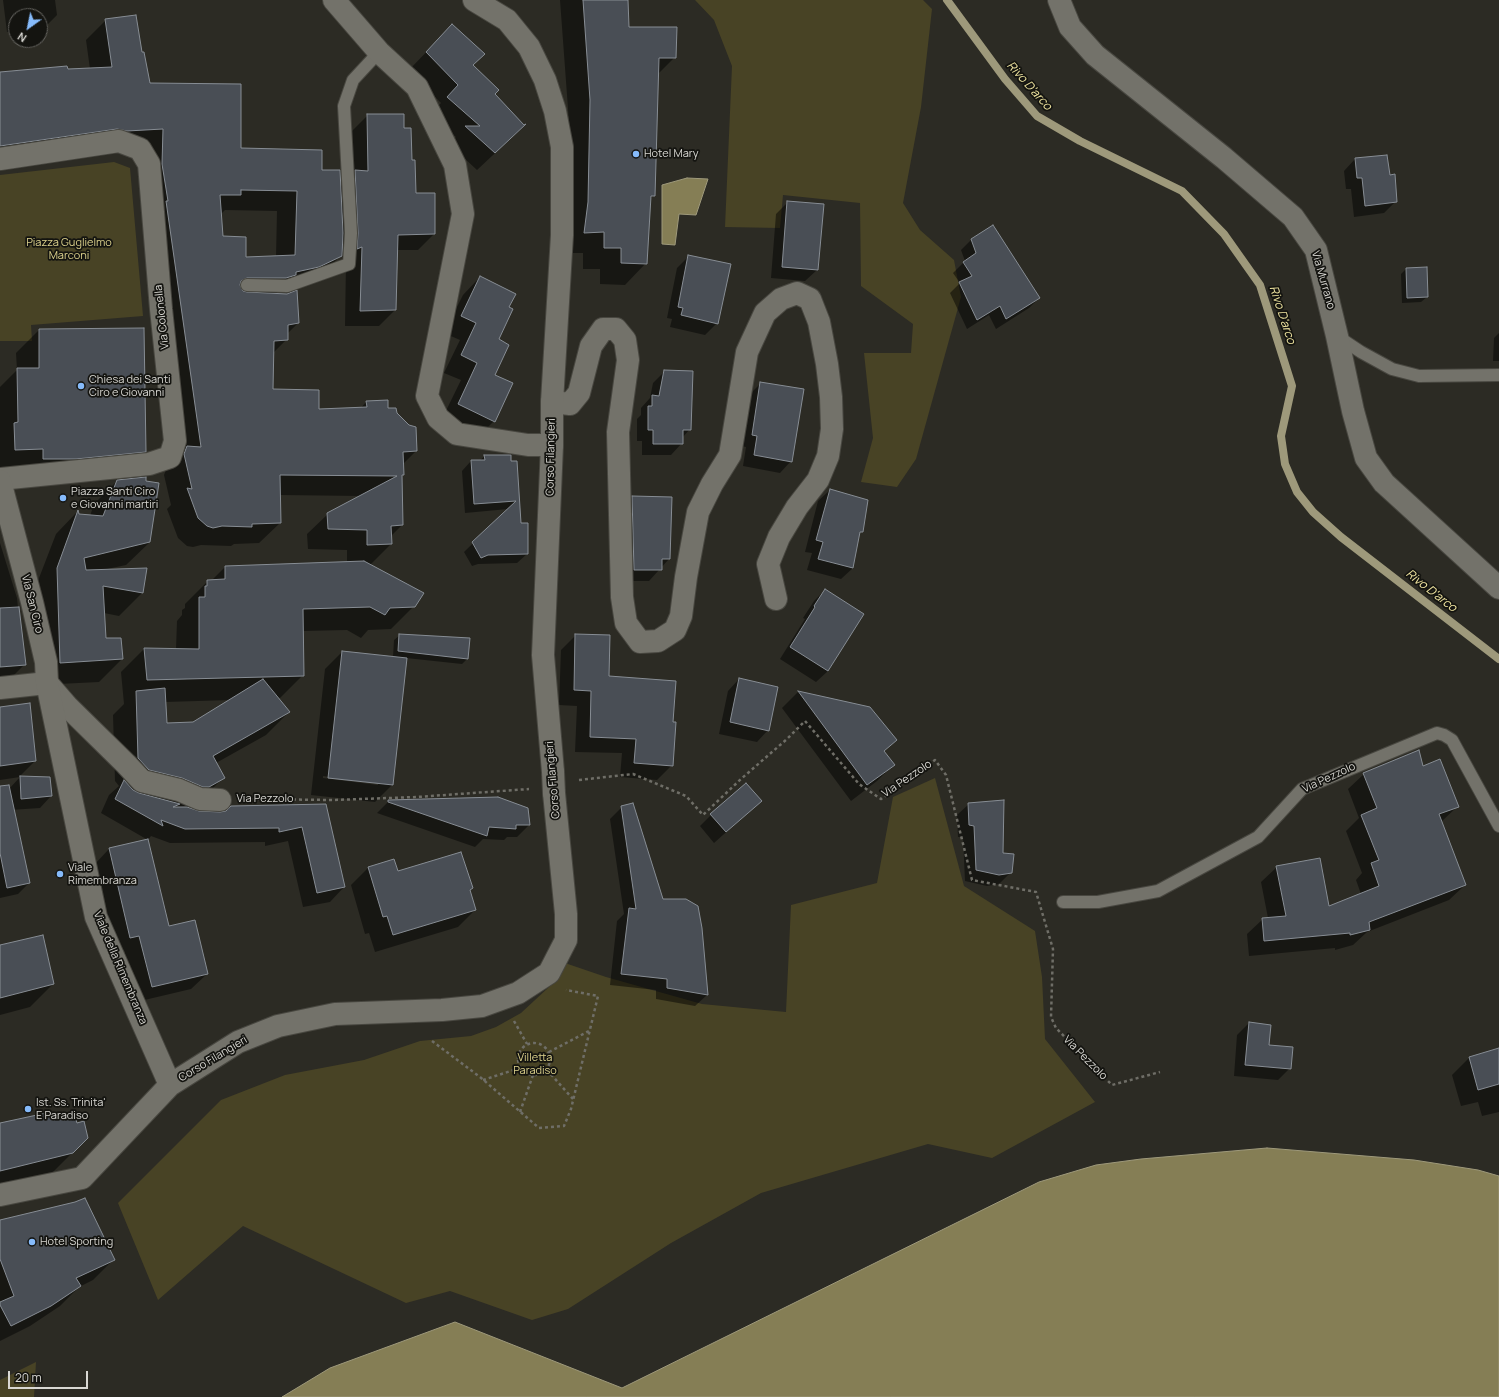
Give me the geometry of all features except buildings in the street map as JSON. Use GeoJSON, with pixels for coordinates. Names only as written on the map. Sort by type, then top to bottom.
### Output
{"type":"FeatureCollection","features":[{"type":"Feature","properties":{"kind":"street"},"geometry":{"type":"LineString","coordinates":[[334,0],[379,52],[417,86],[455,165],[463,214],[427,396],[438,418],[457,434],[528,445],[552,445]]}},
{"type":"Feature","properties":{"kind":"street","name":"Corso Filangieri"},"geometry":{"type":"LineString","coordinates":[[0,1195],[82,1178],[170,1085],[238,1042],[278,1026],[335,1014],[442,1010],[482,1006],[518,993],[549,973],[566,940],[566,914],[552,772],[543,654],[552,445],[552,402],[562,235],[562,148],[555,111],[546,80],[529,47],[507,20],[474,0]]}},
{"type":"Feature","properties":{"kind":"street","name":"Via Murrano"},"geometry":{"type":"LineString","coordinates":[[1059,0],[1070,27],[1095,55],[1224,158],[1293,217],[1316,250],[1338,336],[1353,411],[1366,458],[1384,483],[1499,588]]}},
{"type":"Feature","properties":{"kind":"street","name":"Via Colonella"},"geometry":{"type":"LineString","coordinates":[[0,159],[119,141],[140,148],[149,164],[161,309],[175,441],[170,457],[148,464],[0,480]]}},
{"type":"Feature","properties":{"kind":"street"},"geometry":{"type":"LineString","coordinates":[[552,402],[570,404],[575,399],[579,393],[592,346],[603,329],[616,329],[625,340],[628,360],[618,432],[622,597],[626,623],[640,642],[658,641],[675,630],[681,616],[686,577],[698,512],[712,484],[730,455],[746,352],[765,313],[781,300],[797,293],[810,299],[819,322],[827,364],[831,397],[832,429],[828,456],[818,480],[797,507],[779,537],[768,564],[776,599]]}},
{"type":"Feature","properties":{"kind":"street","name":"Via San Ciro"},"geometry":{"type":"LineString","coordinates":[[0,480],[34,609],[46,662],[47,683]]}},
{"type":"Feature","properties":{"kind":"street"},"geometry":{"type":"LineString","coordinates":[[0,688],[47,683]]}},
{"type":"Feature","properties":{"kind":"street","name":"Via Pezzolo"},"geometry":{"type":"LineString","coordinates":[[47,683],[66,706],[142,781],[179,790],[200,799],[220,800]]}},
{"type":"Feature","properties":{"kind":"street","name":"Viale della Rimembranza"},"geometry":{"type":"LineString","coordinates":[[47,683],[96,917],[170,1085]]}},
{"type":"Feature","properties":{"kind":"lane"},"geometry":{"type":"LineString","coordinates":[[247,285],[287,286],[349,264],[351,233],[344,106],[353,80],[379,52]]}},
{"type":"Feature","properties":{"kind":"lane"},"geometry":{"type":"LineString","coordinates":[[1338,336],[1361,352],[1392,369],[1419,376],[1499,375]]}},
{"type":"Feature","properties":{"kind":"lane","name":"Via Pezzolo"},"geometry":{"type":"LineString","coordinates":[[1063,902],[1098,902],[1158,891],[1258,836],[1302,789],[1437,733],[1452,740],[1499,826]]}},
{"type":"Feature","properties":{"kind":"path","name":"Via Pezzolo"},"geometry":{"type":"LineString","coordinates":[[573,780],[633,774],[686,796],[703,815],[805,721],[859,784],[881,798],[935,760],[946,775],[972,880],[1036,892],[1053,950],[1051,1017],[1056,1028],[1112,1084],[1160,1072]]}},
{"type":"Feature","properties":{"kind":"path","name":"Via Pezzolo"},"geometry":{"type":"LineString","coordinates":[[220,800],[333,800],[417,797],[528,789]]}},
{"type":"Feature","properties":{"kind":"path"},"geometry":{"type":"LineString","coordinates":[[432,1041],[483,1080],[539,1128],[564,1126],[573,1099],[598,996],[564,990]]}},
{"type":"Feature","properties":{"kind":"path"},"geometry":{"type":"LineString","coordinates":[[514,1021],[527,1044]]}},
{"type":"Feature","properties":{"kind":"path"},"geometry":{"type":"LineString","coordinates":[[549,1052],[589,1030]]}},
{"type":"Feature","properties":{"kind":"path"},"geometry":{"type":"LineString","coordinates":[[535,1042],[542,1044],[549,1052],[550,1063],[547,1070],[541,1074],[533,1075],[526,1073],[520,1068],[517,1062],[521,1047],[527,1044],[535,1042]]}},
{"type":"Feature","properties":{"kind":"path"},"geometry":{"type":"LineString","coordinates":[[483,1080],[520,1068]]}},
{"type":"Feature","properties":{"kind":"path"},"geometry":{"type":"LineString","coordinates":[[547,1070],[573,1099]]}},
{"type":"Feature","properties":{"kind":"path"},"geometry":{"type":"LineString","coordinates":[[520,1112],[533,1075]]}},
{"type":"Feature","properties":{"kind":"green space"},"geometry":{"type":"Polygon","coordinates":[[[695,0],[923,0],[932,9],[921,107],[903,203],[920,230],[954,260],[961,297],[916,459],[897,487],[861,482],[873,438],[864,353],[911,353],[913,324],[861,286],[860,203],[783,195],[780,228],[725,227],[732,66],[714,20],[695,0]]]}},
{"type":"Feature","properties":{"kind":"green space","name":"Piazza Guglielmo Marconi"},"geometry":{"type":"Polygon","coordinates":[[[114,162],[130,168],[143,316],[31,325],[32,341],[0,341],[0,175],[114,162]]]}},
{"type":"Feature","properties":{"kind":"green space","name":"Villetta Paradiso"},"geometry":{"type":"Polygon","coordinates":[[[935,778],[964,886],[1035,931],[1042,977],[1045,1039],[1095,1102],[992,1158],[928,1144],[761,1193],[671,1243],[568,1309],[532,1320],[450,1291],[406,1303],[243,1226],[158,1300],[118,1203],[221,1100],[285,1075],[364,1060],[420,1041],[471,1036],[496,1027],[521,1013],[549,987],[562,962],[606,977],[702,1004],[786,1012],[791,905],[877,883],[893,797],[935,778]]]}},
{"type":"Feature","properties":{"kind":"green space"},"geometry":{"type":"Polygon","coordinates":[[[36,1362],[34,1397],[0,1397],[0,1380],[36,1362]]]}},
{"type":"Feature","properties":{"kind":"shaded area"},"geometry":{"type":"Polygon","coordinates":[[[687,178],[708,179],[696,215],[679,214],[675,245],[662,244],[662,185],[687,178]]]}},
{"type":"Feature","properties":{"kind":"shaded area"},"geometry":{"type":"Polygon","coordinates":[[[1267,1148],[1414,1160],[1478,1170],[1499,1176],[1499,1397],[282,1397],[330,1368],[455,1322],[622,1388],[1039,1182],[1096,1165],[1141,1159],[1267,1148]]]}},
{"type":"Feature","properties":{"kind":"waterway","name":"Rivo D'arco"},"geometry":{"type":"LineString","coordinates":[[947,0],[1005,79],[1037,116],[1080,141],[1182,191],[1224,234],[1260,285],[1292,386],[1281,436],[1285,464],[1297,492],[1313,512],[1341,537],[1499,659]]}},
{"type":"Feature","properties":{"kind":"place","name":"Hotel Mary"},"geometry":{"type":"Point","coordinates":[636,154]}},
{"type":"Feature","properties":{"kind":"place","name":"Chiesa dei Santi Ciro e Giovanni"},"geometry":{"type":"Point","coordinates":[81,386]}},
{"type":"Feature","properties":{"kind":"place","name":"Piazza Santi Ciro e Giovanni martiri"},"geometry":{"type":"Point","coordinates":[63,498]}},
{"type":"Feature","properties":{"kind":"place","name":"Viale Rimembranza"},"geometry":{"type":"Point","coordinates":[60,874]}},
{"type":"Feature","properties":{"kind":"place","name":"Ist. Ss. Trinita' E Paradiso"},"geometry":{"type":"Point","coordinates":[28,1109]}},
{"type":"Feature","properties":{"kind":"place","name":"Hotel Sporting"},"geometry":{"type":"Point","coordinates":[32,1242]}}]}
